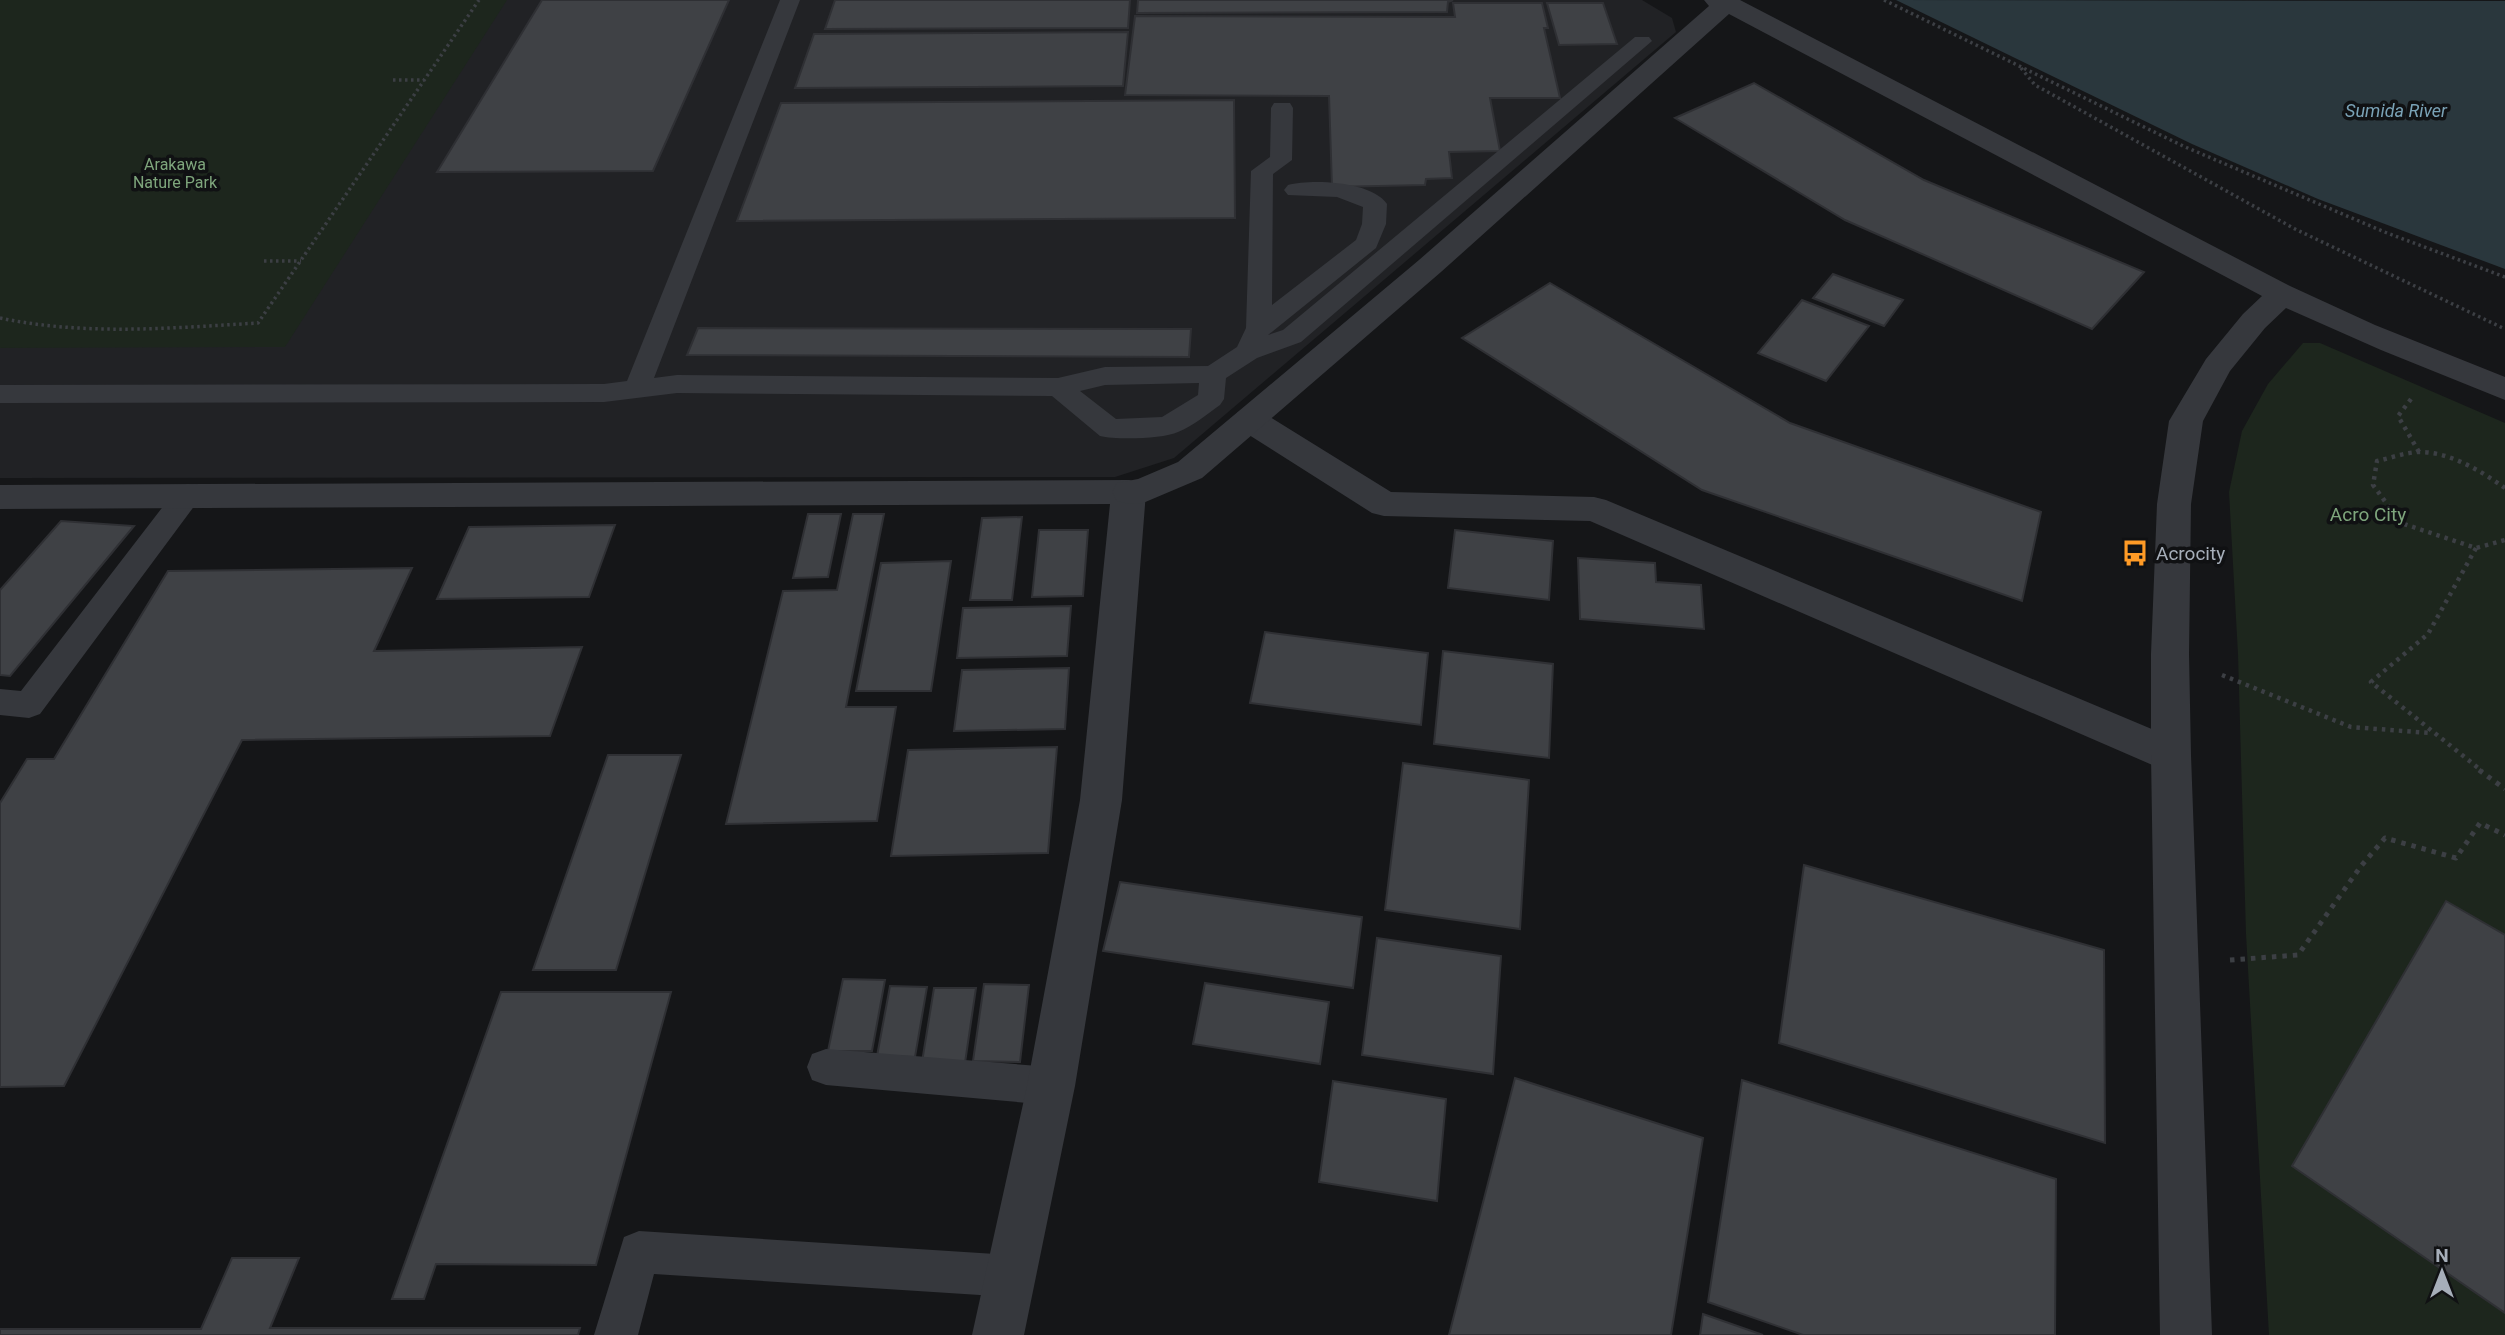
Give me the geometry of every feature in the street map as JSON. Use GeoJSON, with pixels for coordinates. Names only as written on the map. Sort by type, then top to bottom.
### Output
{"type":"FeatureCollection","features":[{"type":"Feature","properties":{"kind":"street"},"geometry":{"type":"LineString","coordinates":[[0,497],[1143,491],[1190,470],[1250,420],[1430,266],[1722,1],[1845,62],[2283,294],[2370,335],[2505,389]]}},
{"type":"Feature","properties":{"kind":"street"},"geometry":{"type":"LineString","coordinates":[[2186,1335],[2171,755],[2170,654],[2174,504],[2186,421],[2217,366],[2254,321],[2283,294]]}},
{"type":"Feature","properties":{"kind":"street"},"geometry":{"type":"LineString","coordinates":[[1250,420],[1384,504],[1594,509],[2171,755]]}},
{"type":"Feature","properties":{"kind":"street"},"geometry":{"type":"LineString","coordinates":[[998,1335],[1051,1086],[1101,800],[1129,492]]}},
{"type":"Feature","properties":{"kind":"lane"},"geometry":{"type":"LineString","coordinates":[[636,391],[790,0]]}},
{"type":"Feature","properties":{"kind":"lane"},"geometry":{"type":"LineString","coordinates":[[0,394],[604,393],[677,384],[1058,387],[1105,376],[1213,374],[1248,352],[1292,336],[1642,41]]}},
{"type":"Feature","properties":{"kind":"lane"},"geometry":{"type":"LineString","coordinates":[[1248,352],[1259,328],[1262,171],[1281,160],[1282,108]]}},
{"type":"Feature","properties":{"kind":"lane"},"geometry":{"type":"LineString","coordinates":[[1259,328],[1367,243],[1374,224],[1375,204],[1351,192],[1315,187],[1296,190]]}},
{"type":"Feature","properties":{"kind":"lane"},"geometry":{"type":"LineString","coordinates":[[1058,387],[1110,429],[1168,426],[1211,399],[1213,374]]}},
{"type":"Feature","properties":{"kind":"lane"},"geometry":{"type":"LineString","coordinates":[[0,702],[29,705],[188,494]]}},
{"type":"Feature","properties":{"kind":"lane"},"geometry":{"type":"LineString","coordinates":[[826,1067],[1051,1086]]}},
{"type":"Feature","properties":{"kind":"lane"},"geometry":{"type":"LineString","coordinates":[[616,1335],[639,1252],[1011,1276]]}},
{"type":"Feature","properties":{"kind":"path"},"geometry":{"type":"LineString","coordinates":[[0,318],[67,327],[158,328],[258,323],[479,0]]}},
{"type":"Feature","properties":{"kind":"path"},"geometry":{"type":"LineString","coordinates":[[1884,0],[2183,146],[2386,233],[2505,277]]}},
{"type":"Feature","properties":{"kind":"path"},"geometry":{"type":"LineString","coordinates":[[2018,65],[2035,85],[2295,229],[2505,329]]}},
{"type":"Feature","properties":{"kind":"path"},"geometry":{"type":"LineString","coordinates":[[393,80],[424,80]]}},
{"type":"Feature","properties":{"kind":"path"},"geometry":{"type":"LineString","coordinates":[[264,261],[301,261]]}},
{"type":"Feature","properties":{"kind":"path"},"geometry":{"type":"LineString","coordinates":[[2419,452],[2398,416],[2440,363]]}},
{"type":"Feature","properties":{"kind":"path"},"geometry":{"type":"LineString","coordinates":[[2505,482],[2453,459],[2419,452],[2377,461],[2373,485],[2402,523],[2476,548],[2505,540]]}},
{"type":"Feature","properties":{"kind":"path"},"geometry":{"type":"LineString","coordinates":[[2490,476],[2505,488]]}},
{"type":"Feature","properties":{"kind":"path"},"geometry":{"type":"LineString","coordinates":[[2476,548],[2428,634],[2371,682],[2431,733],[2505,789]]}},
{"type":"Feature","properties":{"kind":"path"},"geometry":{"type":"LineString","coordinates":[[2218,673],[2351,727],[2431,733]]}},
{"type":"Feature","properties":{"kind":"path"},"geometry":{"type":"LineString","coordinates":[[2177,964],[2298,955],[2361,866],[2385,838],[2456,858],[2480,823],[2505,835]]}},
{"type":"Feature","properties":{"kind":"shaded area"},"geometry":{"type":"Polygon","coordinates":[[[0,0],[1642,0],[1672,18],[1676,32],[1174,458],[1115,477],[0,478],[0,0]]]}},
{"type":"Feature","properties":{"kind":"green space","name":"Arakawa Nature Park"},"geometry":{"type":"Polygon","coordinates":[[[0,0],[507,0],[285,347],[0,348],[0,0]]]}},
{"type":"Feature","properties":{"kind":"green space","name":"Acro City"},"geometry":{"type":"Polygon","coordinates":[[[2303,343],[2320,343],[2505,423],[2505,1335],[2269,1335],[2246,934],[2238,654],[2229,492],[2242,431],[2268,384],[2303,343]]]}},
{"type":"Feature","properties":{"kind":"water","name":"Sumida River"},"geometry":{"type":"Polygon","coordinates":[[[1896,0],[2505,1],[2505,269],[2318,199],[2192,144],[1896,0]]]}},
{"type":"Feature","properties":{"kind":"building"},"geometry":{"type":"Polygon","coordinates":[[[542,0],[729,0],[653,171],[437,172],[542,0]]]}},
{"type":"Feature","properties":{"kind":"building"},"geometry":{"type":"Polygon","coordinates":[[[835,0],[1130,0],[1128,28],[825,29],[835,0]]]}},
{"type":"Feature","properties":{"kind":"building"},"geometry":{"type":"Polygon","coordinates":[[[1138,0],[1453,0],[1448,2],[1447,12],[1137,13],[1138,0]]]}},
{"type":"Feature","properties":{"kind":"building"},"geometry":{"type":"Polygon","coordinates":[[[1453,3],[1542,3],[1548,28],[1544,28],[1560,98],[1490,98],[1500,151],[1449,152],[1452,178],[1426,179],[1425,185],[1332,187],[1329,96],[1125,95],[1135,16],[1455,17],[1453,3]]]}},
{"type":"Feature","properties":{"kind":"building"},"geometry":{"type":"Polygon","coordinates":[[[1547,3],[1603,3],[1617,44],[1559,45],[1547,3]]]}},
{"type":"Feature","properties":{"kind":"building"},"geometry":{"type":"Polygon","coordinates":[[[1128,32],[1123,86],[795,88],[814,34],[1128,32]]]}},
{"type":"Feature","properties":{"kind":"building"},"geometry":{"type":"Polygon","coordinates":[[[1754,83],[1924,180],[2144,272],[2092,329],[1845,220],[1675,118],[1754,83]]]}},
{"type":"Feature","properties":{"kind":"building"},"geometry":{"type":"Polygon","coordinates":[[[1234,100],[1235,218],[737,221],[781,103],[1234,100]]]}},
{"type":"Feature","properties":{"kind":"building"},"geometry":{"type":"Polygon","coordinates":[[[1833,274],[1903,300],[1884,326],[1813,298],[1833,274]]]}},
{"type":"Feature","properties":{"kind":"building"},"geometry":{"type":"Polygon","coordinates":[[[1550,283],[1790,423],[2041,512],[2022,601],[1702,490],[1462,338],[1550,283]]]}},
{"type":"Feature","properties":{"kind":"building"},"geometry":{"type":"Polygon","coordinates":[[[1802,300],[1869,326],[1826,381],[1758,353],[1802,300]]]}},
{"type":"Feature","properties":{"kind":"building"},"geometry":{"type":"Polygon","coordinates":[[[698,328],[1191,329],[1189,357],[687,355],[698,328]]]}},
{"type":"Feature","properties":{"kind":"building"},"geometry":{"type":"Polygon","coordinates":[[[808,514],[841,514],[828,577],[793,578],[808,514]]]}},
{"type":"Feature","properties":{"kind":"building"},"geometry":{"type":"Polygon","coordinates":[[[853,514],[884,514],[846,707],[896,707],[877,821],[726,824],[783,591],[837,590],[853,514]]]}},
{"type":"Feature","properties":{"kind":"building"},"geometry":{"type":"Polygon","coordinates":[[[1022,517],[1012,600],[970,600],[982,518],[1022,517]]]}},
{"type":"Feature","properties":{"kind":"building"},"geometry":{"type":"Polygon","coordinates":[[[61,521],[134,526],[10,676],[0,675],[0,590],[61,521]]]}},
{"type":"Feature","properties":{"kind":"building"},"geometry":{"type":"Polygon","coordinates":[[[615,525],[589,597],[437,599],[469,527],[615,525]]]}},
{"type":"Feature","properties":{"kind":"building"},"geometry":{"type":"Polygon","coordinates":[[[1039,530],[1088,530],[1083,596],[1032,597],[1039,530]]]}},
{"type":"Feature","properties":{"kind":"building"},"geometry":{"type":"Polygon","coordinates":[[[1455,530],[1553,541],[1549,600],[1448,588],[1455,530]]]}},
{"type":"Feature","properties":{"kind":"building"},"geometry":{"type":"Polygon","coordinates":[[[1578,558],[1655,563],[1656,582],[1701,585],[1704,629],[1580,619],[1578,558]]]}},
{"type":"Feature","properties":{"kind":"building"},"geometry":{"type":"Polygon","coordinates":[[[951,561],[931,691],[856,691],[881,563],[951,561]]]}},
{"type":"Feature","properties":{"kind":"building"},"geometry":{"type":"Polygon","coordinates":[[[412,568],[374,651],[582,647],[550,736],[242,740],[64,1086],[0,1087],[0,803],[27,759],[54,759],[168,571],[412,568]]]}},
{"type":"Feature","properties":{"kind":"building"},"geometry":{"type":"Polygon","coordinates":[[[1071,606],[1067,656],[957,658],[963,608],[1071,606]]]}},
{"type":"Feature","properties":{"kind":"building"},"geometry":{"type":"Polygon","coordinates":[[[1265,632],[1428,653],[1421,725],[1250,703],[1265,632]]]}},
{"type":"Feature","properties":{"kind":"building"},"geometry":{"type":"Polygon","coordinates":[[[1443,651],[1553,664],[1549,758],[1434,744],[1443,651]]]}},
{"type":"Feature","properties":{"kind":"building"},"geometry":{"type":"Polygon","coordinates":[[[1069,668],[1065,729],[954,731],[962,670],[1069,668]]]}},
{"type":"Feature","properties":{"kind":"building"},"geometry":{"type":"Polygon","coordinates":[[[1057,747],[1048,853],[891,856],[908,750],[1057,747]]]}},
{"type":"Feature","properties":{"kind":"building"},"geometry":{"type":"Polygon","coordinates":[[[608,755],[681,755],[616,970],[533,970],[608,755]]]}},
{"type":"Feature","properties":{"kind":"building"},"geometry":{"type":"Polygon","coordinates":[[[1403,763],[1529,780],[1520,929],[1385,910],[1403,763]]]}},
{"type":"Feature","properties":{"kind":"building"},"geometry":{"type":"Polygon","coordinates":[[[1804,865],[2104,950],[2105,1143],[1779,1043],[1804,865]]]}},
{"type":"Feature","properties":{"kind":"building"},"geometry":{"type":"Polygon","coordinates":[[[1120,882],[1362,917],[1353,988],[1103,951],[1120,882]]]}},
{"type":"Feature","properties":{"kind":"building"},"geometry":{"type":"Polygon","coordinates":[[[2446,901],[2505,935],[2505,1313],[2292,1166],[2446,901]]]}},
{"type":"Feature","properties":{"kind":"building"},"geometry":{"type":"Polygon","coordinates":[[[1377,938],[1501,956],[1493,1074],[1362,1055],[1377,938]]]}},
{"type":"Feature","properties":{"kind":"building"},"geometry":{"type":"Polygon","coordinates":[[[843,979],[885,980],[872,1051],[828,1051],[843,979]]]}},
{"type":"Feature","properties":{"kind":"building"},"geometry":{"type":"Polygon","coordinates":[[[1205,983],[1329,1002],[1320,1064],[1193,1044],[1205,983]]]}},
{"type":"Feature","properties":{"kind":"building"},"geometry":{"type":"Polygon","coordinates":[[[984,984],[1029,985],[1020,1062],[973,1061],[984,984]]]}},
{"type":"Feature","properties":{"kind":"building"},"geometry":{"type":"Polygon","coordinates":[[[890,986],[927,987],[915,1057],[877,1056],[890,986]]]}},
{"type":"Feature","properties":{"kind":"building"},"geometry":{"type":"Polygon","coordinates":[[[934,988],[976,988],[965,1063],[922,1062],[934,988]]]}},
{"type":"Feature","properties":{"kind":"building"},"geometry":{"type":"Polygon","coordinates":[[[501,992],[671,992],[596,1265],[436,1264],[424,1299],[392,1299],[501,992]]]}},
{"type":"Feature","properties":{"kind":"building"},"geometry":{"type":"Polygon","coordinates":[[[1515,1078],[1703,1138],[1671,1335],[1449,1335],[1515,1078]]]}},
{"type":"Feature","properties":{"kind":"building"},"geometry":{"type":"Polygon","coordinates":[[[1742,1080],[2056,1179],[2055,1335],[1803,1335],[1708,1302],[1742,1080]]]}},
{"type":"Feature","properties":{"kind":"building"},"geometry":{"type":"Polygon","coordinates":[[[1333,1081],[1446,1099],[1437,1201],[1319,1182],[1333,1081]]]}},
{"type":"Feature","properties":{"kind":"building"},"geometry":{"type":"Polygon","coordinates":[[[232,1258],[299,1258],[270,1328],[580,1328],[578,1335],[0,1335],[0,1329],[201,1329],[232,1258]]]}},
{"type":"Feature","properties":{"kind":"building"},"geometry":{"type":"Polygon","coordinates":[[[1703,1314],[1763,1335],[1700,1335],[1703,1314]]]}},
{"type":"Feature","properties":{"kind":"place","name":"Acrocity"},"geometry":{"type":"Point","coordinates":[2135,553]}}]}
